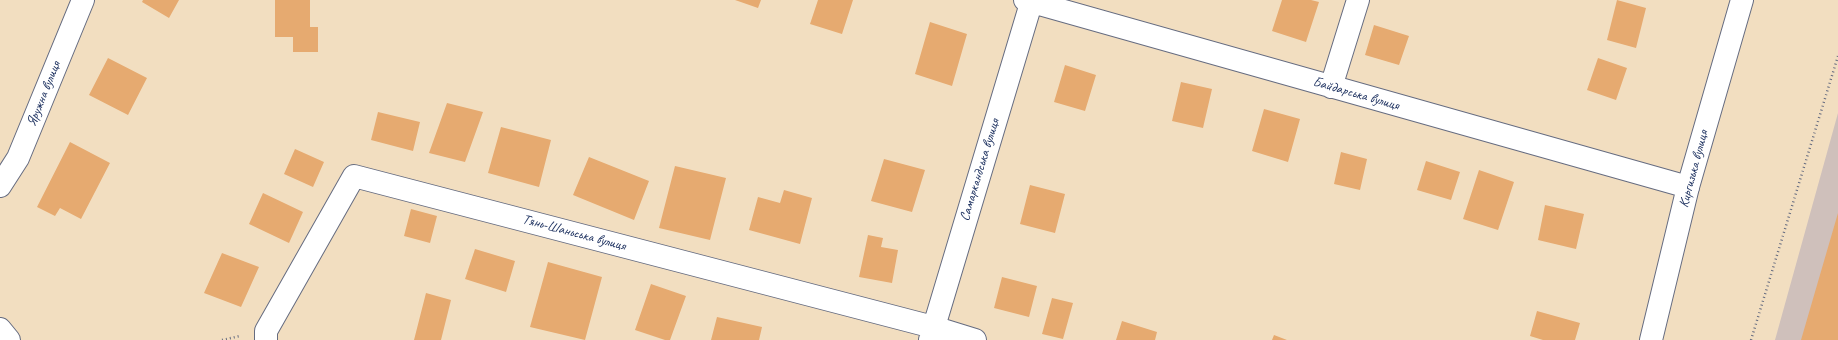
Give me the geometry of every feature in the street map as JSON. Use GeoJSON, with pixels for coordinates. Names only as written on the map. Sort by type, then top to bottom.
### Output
{"type":"FeatureCollection","features":[{"type":"Feature","properties":{"kind":"street","name":"Яружна вулиця"},"geometry":{"type":"LineString","coordinates":[[0,186],[18,158],[83,0]]}},
{"type":"Feature","properties":{"kind":"street"},"geometry":{"type":"LineString","coordinates":[[1331,87],[1358,0]]}},
{"type":"Feature","properties":{"kind":"street","name":"Киргизька вулиця"},"geometry":{"type":"LineString","coordinates":[[1651,340],[1688,187],[1742,0]]}},
{"type":"Feature","properties":{"kind":"street","name":"Байдарська вулиця"},"geometry":{"type":"LineString","coordinates":[[1029,1],[1688,187]]}},
{"type":"Feature","properties":{"kind":"street","name":"Самаркандська вулиця"},"geometry":{"type":"LineString","coordinates":[[931,333],[1029,1]]}},
{"type":"Feature","properties":{"kind":"street","name":"Тянь-Шаньська вулиця"},"geometry":{"type":"LineString","coordinates":[[266,340],[266,330],[354,176],[931,333],[975,340]]}},
{"type":"Feature","properties":{"kind":"street"},"geometry":{"type":"LineString","coordinates":[[0,329],[9,340]]}},
{"type":"Feature","properties":{"kind":"path"},"geometry":{"type":"LineString","coordinates":[[1751,340],[1838,56]]}},
{"type":"Feature","properties":{"kind":"shaded area"},"geometry":{"type":"Polygon","coordinates":[[[1838,113],[1838,340],[1775,340],[1838,113]]]}},
{"type":"Feature","properties":{"kind":"building"},"geometry":{"type":"Polygon","coordinates":[[[143,0],[179,0],[169,18],[142,2],[143,0]]]}},
{"type":"Feature","properties":{"kind":"building"},"geometry":{"type":"Polygon","coordinates":[[[275,0],[310,0],[310,27],[318,27],[318,52],[293,52],[293,37],[275,37],[275,0]]]}},
{"type":"Feature","properties":{"kind":"building"},"geometry":{"type":"Polygon","coordinates":[[[735,0],[761,0],[758,8],[735,0]]]}},
{"type":"Feature","properties":{"kind":"building"},"geometry":{"type":"Polygon","coordinates":[[[818,0],[853,0],[842,34],[810,24],[818,0]]]}},
{"type":"Feature","properties":{"kind":"building"},"geometry":{"type":"Polygon","coordinates":[[[1282,0],[1311,0],[1319,2],[1306,42],[1272,31],[1282,0]]]}},
{"type":"Feature","properties":{"kind":"building"},"geometry":{"type":"Polygon","coordinates":[[[1617,0],[1646,8],[1636,48],[1607,40],[1617,0]]]}},
{"type":"Feature","properties":{"kind":"building"},"geometry":{"type":"Polygon","coordinates":[[[930,22],[967,34],[952,86],[915,74],[930,22]]]}},
{"type":"Feature","properties":{"kind":"building"},"geometry":{"type":"Polygon","coordinates":[[[1374,25],[1409,36],[1399,65],[1365,55],[1374,25]]]}},
{"type":"Feature","properties":{"kind":"building"},"geometry":{"type":"Polygon","coordinates":[[[108,58],[147,78],[128,115],[89,95],[108,58]]]}},
{"type":"Feature","properties":{"kind":"building"},"geometry":{"type":"Polygon","coordinates":[[[1598,58],[1627,68],[1616,100],[1587,90],[1598,58]]]}},
{"type":"Feature","properties":{"kind":"building"},"geometry":{"type":"Polygon","coordinates":[[[1065,65],[1096,75],[1085,111],[1054,102],[1065,65]]]}},
{"type":"Feature","properties":{"kind":"building"},"geometry":{"type":"Polygon","coordinates":[[[1181,82],[1212,89],[1203,128],[1172,121],[1181,82]]]}},
{"type":"Feature","properties":{"kind":"building"},"geometry":{"type":"Polygon","coordinates":[[[447,103],[483,112],[465,162],[429,153],[447,103]]]}},
{"type":"Feature","properties":{"kind":"building"},"geometry":{"type":"Polygon","coordinates":[[[1264,109],[1300,119],[1288,162],[1252,151],[1264,109]]]}},
{"type":"Feature","properties":{"kind":"building"},"geometry":{"type":"Polygon","coordinates":[[[378,112],[420,122],[413,151],[371,140],[378,112]]]}},
{"type":"Feature","properties":{"kind":"building"},"geometry":{"type":"Polygon","coordinates":[[[501,127],[551,140],[539,187],[488,173],[501,127]]]}},
{"type":"Feature","properties":{"kind":"building"},"geometry":{"type":"Polygon","coordinates":[[[70,142],[110,163],[81,219],[60,208],[55,216],[37,207],[70,142]]]}},
{"type":"Feature","properties":{"kind":"building"},"geometry":{"type":"Polygon","coordinates":[[[295,149],[324,162],[313,187],[284,174],[295,149]]]}},
{"type":"Feature","properties":{"kind":"building"},"geometry":{"type":"Polygon","coordinates":[[[1341,152],[1367,159],[1360,190],[1334,184],[1341,152]]]}},
{"type":"Feature","properties":{"kind":"building"},"geometry":{"type":"Polygon","coordinates":[[[589,157],[649,181],[634,220],[573,195],[589,157]]]}},
{"type":"Feature","properties":{"kind":"building"},"geometry":{"type":"Polygon","coordinates":[[[884,159],[925,170],[912,212],[871,201],[884,159]]]}},
{"type":"Feature","properties":{"kind":"building"},"geometry":{"type":"Polygon","coordinates":[[[1426,161],[1460,172],[1451,200],[1417,190],[1426,161]]]}},
{"type":"Feature","properties":{"kind":"building"},"geometry":{"type":"Polygon","coordinates":[[[675,166],[726,178],[710,240],[659,228],[675,166]]]}},
{"type":"Feature","properties":{"kind":"building"},"geometry":{"type":"Polygon","coordinates":[[[1479,170],[1514,182],[1498,230],[1463,219],[1479,170]]]}},
{"type":"Feature","properties":{"kind":"building"},"geometry":{"type":"Polygon","coordinates":[[[1030,185],[1065,194],[1055,233],[1020,224],[1030,185]]]}},
{"type":"Feature","properties":{"kind":"building"},"geometry":{"type":"Polygon","coordinates":[[[784,190],[812,198],[800,244],[749,230],[758,197],[780,203],[784,190]]]}},
{"type":"Feature","properties":{"kind":"building"},"geometry":{"type":"Polygon","coordinates":[[[263,193],[303,212],[289,243],[249,224],[263,193]]]}},
{"type":"Feature","properties":{"kind":"building"},"geometry":{"type":"Polygon","coordinates":[[[1545,205],[1584,214],[1576,249],[1538,240],[1545,205]]]}},
{"type":"Feature","properties":{"kind":"building"},"geometry":{"type":"Polygon","coordinates":[[[411,209],[437,216],[430,243],[404,236],[411,209]]]}},
{"type":"Feature","properties":{"kind":"building"},"geometry":{"type":"Polygon","coordinates":[[[1838,213],[1838,340],[1801,340],[1838,213]]]}},
{"type":"Feature","properties":{"kind":"building"},"geometry":{"type":"Polygon","coordinates":[[[868,235],[883,238],[881,247],[898,250],[892,283],[859,277],[868,235]]]}},
{"type":"Feature","properties":{"kind":"building"},"geometry":{"type":"Polygon","coordinates":[[[475,249],[515,261],[506,292],[465,279],[475,249]]]}},
{"type":"Feature","properties":{"kind":"building"},"geometry":{"type":"Polygon","coordinates":[[[222,253],[259,267],[241,307],[204,293],[222,253]]]}},
{"type":"Feature","properties":{"kind":"building"},"geometry":{"type":"Polygon","coordinates":[[[548,262],[602,277],[585,340],[530,327],[548,262]]]}},
{"type":"Feature","properties":{"kind":"building"},"geometry":{"type":"Polygon","coordinates":[[[1002,277],[1037,286],[1029,317],[994,308],[1002,277]]]}},
{"type":"Feature","properties":{"kind":"building"},"geometry":{"type":"Polygon","coordinates":[[[651,284],[686,296],[670,340],[665,340],[635,330],[651,284]]]}},
{"type":"Feature","properties":{"kind":"building"},"geometry":{"type":"Polygon","coordinates":[[[426,293],[451,300],[441,340],[414,340],[426,293]]]}},
{"type":"Feature","properties":{"kind":"building"},"geometry":{"type":"Polygon","coordinates":[[[1052,298],[1073,303],[1063,339],[1042,334],[1052,298]]]}},
{"type":"Feature","properties":{"kind":"building"},"geometry":{"type":"Polygon","coordinates":[[[1537,311],[1580,323],[1575,340],[1543,340],[1530,336],[1537,311]]]}},
{"type":"Feature","properties":{"kind":"building"},"geometry":{"type":"Polygon","coordinates":[[[717,317],[762,327],[759,340],[711,340],[717,317]]]}},
{"type":"Feature","properties":{"kind":"building"},"geometry":{"type":"Polygon","coordinates":[[[1122,321],[1157,332],[1155,340],[1116,340],[1122,321]]]}},
{"type":"Feature","properties":{"kind":"building"},"geometry":{"type":"Polygon","coordinates":[[[1274,335],[1287,340],[1272,340],[1274,335]]]}}]}
